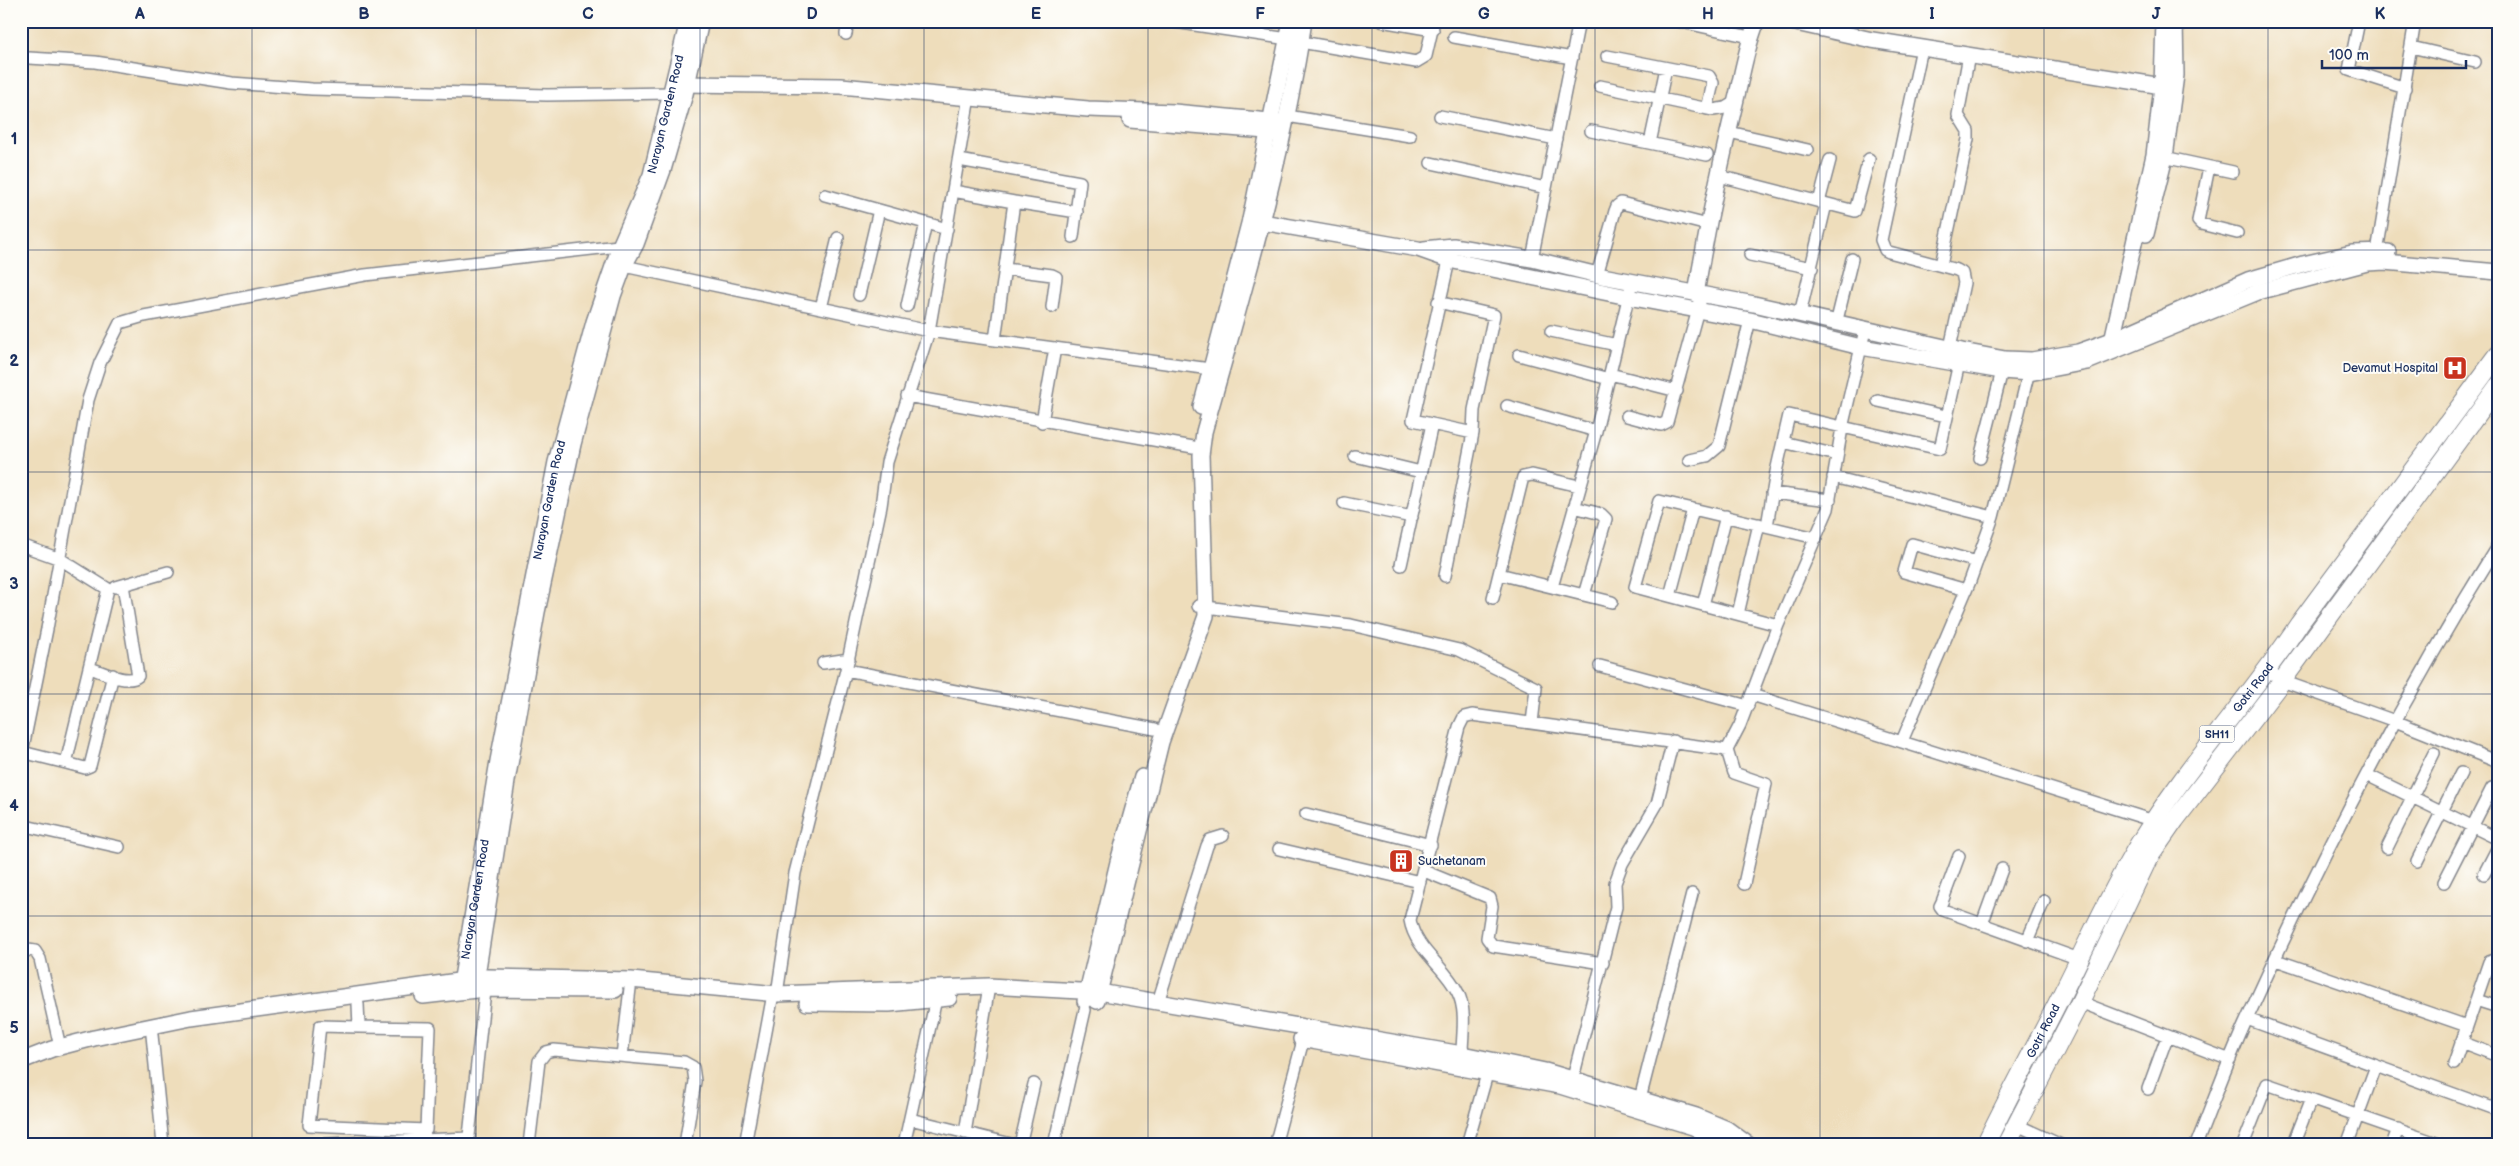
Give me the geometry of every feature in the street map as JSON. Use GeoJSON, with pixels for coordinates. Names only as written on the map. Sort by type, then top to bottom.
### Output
{"type":"FeatureCollection","features":[{"type":"Feature","properties":{"kind":"main road","name":"Gotri Road"},"geometry":{"type":"LineString","coordinates":[[1985,1145],[2101,912],[2154,821],[2200,756],[2268,670],[2299,624],[2498,355]]}},
{"type":"Feature","properties":{"kind":"main road","name":"Gotri Road"},"geometry":{"type":"LineString","coordinates":[[2006,1145],[2080,1002],[2148,858],[2175,820],[2282,682],[2498,386]]}},
{"type":"Feature","properties":{"kind":"main road"},"geometry":{"type":"LineString","coordinates":[[2466,398],[2482,408]]}},
{"type":"Feature","properties":{"kind":"street","name":"Narayan Garden Road"},"geometry":{"type":"LineString","coordinates":[[474,984],[544,575],[573,444],[612,296],[624,266],[636,244],[663,170],[680,89],[688,21]]}},
{"type":"Feature","properties":{"kind":"street","name":"Narayan Garden Road"},"geometry":{"type":"LineString","coordinates":[[474,984],[528,594],[556,462],[580,366],[620,246],[651,174],[702,21]]}},
{"type":"Feature","properties":{"kind":"street"},"geometry":{"type":"LineString","coordinates":[[846,34],[848,21]]}},
{"type":"Feature","properties":{"kind":"street"},"geometry":{"type":"LineString","coordinates":[[1168,21],[1295,40],[1416,62],[1426,56],[1433,26],[1381,21]]}},
{"type":"Feature","properties":{"kind":"street"},"geometry":{"type":"LineString","coordinates":[[1291,21],[1295,40]]}},
{"type":"Feature","properties":{"kind":"street"},"geometry":{"type":"LineString","coordinates":[[1090,999],[1118,862],[1154,729],[1203,606],[1202,444],[1279,124],[1295,40],[1304,21]]}},
{"type":"Feature","properties":{"kind":"street"},"geometry":{"type":"LineString","coordinates":[[1532,259],[1579,21]]}},
{"type":"Feature","properties":{"kind":"street"},"geometry":{"type":"LineString","coordinates":[[1677,21],[1750,37]]}},
{"type":"Feature","properties":{"kind":"street"},"geometry":{"type":"LineString","coordinates":[[1627,416],[1664,425],[1667,422],[1677,391],[1699,300],[1708,225],[1750,37],[1757,21]]}},
{"type":"Feature","properties":{"kind":"street"},"geometry":{"type":"LineString","coordinates":[[1787,21],[1872,40],[2162,86]]}},
{"type":"Feature","properties":{"kind":"street"},"geometry":{"type":"LineString","coordinates":[[2115,347],[2160,156],[2164,21]]}},
{"type":"Feature","properties":{"kind":"street"},"geometry":{"type":"LineString","coordinates":[[2126,333],[2130,300],[2176,75],[2176,21]]}},
{"type":"Feature","properties":{"kind":"street"},"geometry":{"type":"LineString","coordinates":[[2359,21],[2349,70],[2405,88]]}},
{"type":"Feature","properties":{"kind":"street"},"geometry":{"type":"LineString","coordinates":[[2377,252],[2416,21]]}},
{"type":"Feature","properties":{"kind":"street"},"geometry":{"type":"LineString","coordinates":[[1454,37],[1572,58]]}},
{"type":"Feature","properties":{"kind":"street"},"geometry":{"type":"LineString","coordinates":[[2411,47],[2475,62]]}},
{"type":"Feature","properties":{"kind":"street"},"geometry":{"type":"LineString","coordinates":[[1922,48],[1882,240],[1885,250],[1889,252],[1957,270],[1964,277],[1950,348]]}},
{"type":"Feature","properties":{"kind":"street"},"geometry":{"type":"LineString","coordinates":[[1941,265],[1968,139],[1968,131],[1958,115],[1969,55]]}},
{"type":"Feature","properties":{"kind":"street"},"geometry":{"type":"LineString","coordinates":[[1607,56],[1709,76],[1713,83],[1707,109]]}},
{"type":"Feature","properties":{"kind":"street"},"geometry":{"type":"LineString","coordinates":[[30,58],[95,62],[231,83],[312,89],[546,95],[815,84],[1086,118],[1279,124],[1410,136]]}},
{"type":"Feature","properties":{"kind":"street"},"geometry":{"type":"LineString","coordinates":[[1650,143],[1666,68]]}},
{"type":"Feature","properties":{"kind":"street"},"geometry":{"type":"LineString","coordinates":[[1600,86],[1707,109],[1719,110],[1735,102]]}},
{"type":"Feature","properties":{"kind":"street"},"geometry":{"type":"LineString","coordinates":[[745,1145],[774,997],[795,874],[848,664],[878,524],[887,462],[929,331],[968,102]]}},
{"type":"Feature","properties":{"kind":"street"},"geometry":{"type":"LineString","coordinates":[[1440,116],[1556,139]]}},
{"type":"Feature","properties":{"kind":"street"},"geometry":{"type":"LineString","coordinates":[[1591,131],[1706,155]]}},
{"type":"Feature","properties":{"kind":"street"},"geometry":{"type":"LineString","coordinates":[[1729,132],[1808,150]]}},
{"type":"Feature","properties":{"kind":"street"},"geometry":{"type":"LineString","coordinates":[[2160,156],[2233,172]]}},
{"type":"Feature","properties":{"kind":"street"},"geometry":{"type":"LineString","coordinates":[[1719,176],[1856,211],[1869,159]]}},
{"type":"Feature","properties":{"kind":"street"},"geometry":{"type":"LineString","coordinates":[[959,160],[1080,182],[1073,237]]}},
{"type":"Feature","properties":{"kind":"street"},"geometry":{"type":"LineString","coordinates":[[1800,314],[1812,268],[1830,160]]}},
{"type":"Feature","properties":{"kind":"street"},"geometry":{"type":"LineString","coordinates":[[1430,163],[1546,188]]}},
{"type":"Feature","properties":{"kind":"street"},"geometry":{"type":"LineString","coordinates":[[2209,167],[2198,221],[2203,225],[2237,233]]}},
{"type":"Feature","properties":{"kind":"street"},"geometry":{"type":"LineString","coordinates":[[953,191],[1077,212]]}},
{"type":"Feature","properties":{"kind":"street"},"geometry":{"type":"LineString","coordinates":[[825,195],[947,229]]}},
{"type":"Feature","properties":{"kind":"street"},"geometry":{"type":"LineString","coordinates":[[995,340],[1014,202]]}},
{"type":"Feature","properties":{"kind":"street"},"geometry":{"type":"LineString","coordinates":[[1598,275],[1616,206],[1621,203],[1708,225]]}},
{"type":"Feature","properties":{"kind":"street"},"geometry":{"type":"LineString","coordinates":[[859,296],[879,210]]}},
{"type":"Feature","properties":{"kind":"street"},"geometry":{"type":"LineString","coordinates":[[1256,221],[1418,250],[1532,259],[1632,282],[1699,300],[1750,320],[1861,347],[2002,371],[2030,367],[2075,366],[2115,347],[2265,290],[2367,263],[2385,262],[2498,272]]}},
{"type":"Feature","properties":{"kind":"street"},"geometry":{"type":"LineString","coordinates":[[1054,1145],[1090,999],[1161,742],[1204,625],[1192,489],[1193,447],[1210,369],[1256,221]]}},
{"type":"Feature","properties":{"kind":"street"},"geometry":{"type":"LineString","coordinates":[[907,306],[926,223]]}},
{"type":"Feature","properties":{"kind":"street"},"geometry":{"type":"LineString","coordinates":[[821,308],[838,238]]}},
{"type":"Feature","properties":{"kind":"street"},"geometry":{"type":"LineString","coordinates":[[113,676],[90,766],[85,768],[22,755],[60,559],[88,400],[100,363],[120,323],[152,314],[364,275],[636,244]]}},
{"type":"Feature","properties":{"kind":"street"},"geometry":{"type":"LineString","coordinates":[[2115,347],[2126,333],[2248,280],[2303,264],[2352,254],[2377,252],[2498,264]]}},
{"type":"Feature","properties":{"kind":"street"},"geometry":{"type":"LineString","coordinates":[[1451,253],[1628,297],[1699,300],[1800,314],[1836,324],[2005,359],[2030,367]]}},
{"type":"Feature","properties":{"kind":"street"},"geometry":{"type":"LineString","coordinates":[[1451,253],[1438,302],[1413,420],[1473,433]]}},
{"type":"Feature","properties":{"kind":"street"},"geometry":{"type":"LineString","coordinates":[[1750,255],[1812,268]]}},
{"type":"Feature","properties":{"kind":"street"},"geometry":{"type":"LineString","coordinates":[[1836,324],[1852,259]]}},
{"type":"Feature","properties":{"kind":"street"},"geometry":{"type":"LineString","coordinates":[[624,266],[929,331],[1210,369]]}},
{"type":"Feature","properties":{"kind":"street"},"geometry":{"type":"LineString","coordinates":[[1005,269],[1052,275],[1056,278],[1052,306]]}},
{"type":"Feature","properties":{"kind":"street"},"geometry":{"type":"LineString","coordinates":[[1552,587],[1596,431],[1632,282]]}},
{"type":"Feature","properties":{"kind":"street"},"geometry":{"type":"LineString","coordinates":[[1438,302],[1494,314],[1474,410],[1473,433],[1445,576]]}},
{"type":"Feature","properties":{"kind":"street"},"geometry":{"type":"LineString","coordinates":[[1689,460],[1707,456],[1718,446],[1750,320]]}},
{"type":"Feature","properties":{"kind":"street"},"geometry":{"type":"LineString","coordinates":[[1744,884],[1766,784],[1734,773],[1727,750],[1750,701],[1778,625],[1816,538],[1830,500],[1842,428],[1864,330]]}},
{"type":"Feature","properties":{"kind":"street"},"geometry":{"type":"LineString","coordinates":[[1551,331],[1617,345]]}},
{"type":"Feature","properties":{"kind":"street"},"geometry":{"type":"LineString","coordinates":[[1042,422],[1055,348]]}},
{"type":"Feature","properties":{"kind":"street"},"geometry":{"type":"LineString","coordinates":[[1519,355],[1677,391]]}},
{"type":"Feature","properties":{"kind":"street"},"geometry":{"type":"LineString","coordinates":[[1738,614],[1772,493],[1790,416],[1940,449],[1959,363]]}},
{"type":"Feature","properties":{"kind":"street"},"geometry":{"type":"LineString","coordinates":[[1902,741],[1966,590],[1993,517],[2030,367]]}},
{"type":"Feature","properties":{"kind":"street"},"geometry":{"type":"LineString","coordinates":[[1980,458],[2002,371]]}},
{"type":"Feature","properties":{"kind":"street"},"geometry":{"type":"LineString","coordinates":[[907,396],[1042,422],[1193,447]]}},
{"type":"Feature","properties":{"kind":"street"},"geometry":{"type":"LineString","coordinates":[[1878,401],[1946,416]]}},
{"type":"Feature","properties":{"kind":"street"},"geometry":{"type":"LineString","coordinates":[[1507,406],[1596,431]]}},
{"type":"Feature","properties":{"kind":"street"},"geometry":{"type":"LineString","coordinates":[[1401,565],[1432,424]]}},
{"type":"Feature","properties":{"kind":"street"},"geometry":{"type":"LineString","coordinates":[[1783,442],[1837,455]]}},
{"type":"Feature","properties":{"kind":"street"},"geometry":{"type":"LineString","coordinates":[[1355,456],[1422,472]]}},
{"type":"Feature","properties":{"kind":"street"},"geometry":{"type":"LineString","coordinates":[[1493,598],[1523,477],[1532,475],[1579,486]]}},
{"type":"Feature","properties":{"kind":"street"},"geometry":{"type":"LineString","coordinates":[[1834,478],[1993,517]]}},
{"type":"Feature","properties":{"kind":"street"},"geometry":{"type":"LineString","coordinates":[[1772,493],[1830,500]]}},
{"type":"Feature","properties":{"kind":"street"},"geometry":{"type":"LineString","coordinates":[[1778,625],[1635,587],[1659,501],[1816,538]]}},
{"type":"Feature","properties":{"kind":"street"},"geometry":{"type":"LineString","coordinates":[[1344,503],[1412,517]]}},
{"type":"Feature","properties":{"kind":"street"},"geometry":{"type":"LineString","coordinates":[[1574,507],[1601,514],[1606,519],[1584,595]]}},
{"type":"Feature","properties":{"kind":"street"},"geometry":{"type":"LineString","coordinates":[[1670,596],[1693,509]]}},
{"type":"Feature","properties":{"kind":"street"},"geometry":{"type":"LineString","coordinates":[[1703,605],[1726,516]]}},
{"type":"Feature","properties":{"kind":"street"},"geometry":{"type":"LineString","coordinates":[[1966,590],[1904,572],[1912,544],[1977,562]]}},
{"type":"Feature","properties":{"kind":"street"},"geometry":{"type":"LineString","coordinates":[[21,545],[60,559],[108,589],[168,572]]}},
{"type":"Feature","properties":{"kind":"street"},"geometry":{"type":"LineString","coordinates":[[2196,1145],[2246,1019],[2276,960],[2315,872],[2395,722],[2498,545]]}},
{"type":"Feature","properties":{"kind":"street"},"geometry":{"type":"LineString","coordinates":[[1499,574],[1612,602]]}},
{"type":"Feature","properties":{"kind":"street"},"geometry":{"type":"LineString","coordinates":[[90,668],[131,680],[138,676],[123,585]]}},
{"type":"Feature","properties":{"kind":"street"},"geometry":{"type":"LineString","coordinates":[[66,763],[108,589]]}},
{"type":"Feature","properties":{"kind":"street"},"geometry":{"type":"LineString","coordinates":[[1203,606],[1351,625],[1459,650],[1536,688],[1532,723]]}},
{"type":"Feature","properties":{"kind":"street"},"geometry":{"type":"LineString","coordinates":[[823,663],[848,664],[1154,729]]}},
{"type":"Feature","properties":{"kind":"street"},"geometry":{"type":"LineString","coordinates":[[1600,666],[1750,701],[1902,741],[2154,821]]}},
{"type":"Feature","properties":{"kind":"street"},"geometry":{"type":"LineString","coordinates":[[2268,670],[2282,682],[2395,722],[2498,762]]}},
{"type":"Feature","properties":{"kind":"street"},"geometry":{"type":"LineString","coordinates":[[1462,1054],[1462,1005],[1459,994],[1418,941],[1410,920],[1431,845],[1459,727],[1464,717],[1472,715],[1673,741],[1688,746],[1727,750]]}},
{"type":"Feature","properties":{"kind":"street"},"geometry":{"type":"LineString","coordinates":[[1573,1078],[1616,907],[1615,883],[1622,864],[1657,804],[1673,741]]}},
{"type":"Feature","properties":{"kind":"street"},"geometry":{"type":"LineString","coordinates":[[2387,848],[2434,753]]}},
{"type":"Feature","properties":{"kind":"street"},"geometry":{"type":"LineString","coordinates":[[2417,861],[2461,773]]}},
{"type":"Feature","properties":{"kind":"street"},"geometry":{"type":"LineString","coordinates":[[2367,775],[2498,839]]}},
{"type":"Feature","properties":{"kind":"street"},"geometry":{"type":"LineString","coordinates":[[2444,882],[2492,788]]}},
{"type":"Feature","properties":{"kind":"street"},"geometry":{"type":"LineString","coordinates":[[1306,814],[1431,845]]}},
{"type":"Feature","properties":{"kind":"street"},"geometry":{"type":"LineString","coordinates":[[21,825],[119,847]]}},
{"type":"Feature","properties":{"kind":"street"},"geometry":{"type":"LineString","coordinates":[[1158,1002],[1206,846],[1210,840],[1224,836]]}},
{"type":"Feature","properties":{"kind":"street"},"geometry":{"type":"LineString","coordinates":[[2484,874],[2498,847]]}},
{"type":"Feature","properties":{"kind":"street"},"geometry":{"type":"LineString","coordinates":[[1279,849],[1422,877],[1490,898],[1492,906],[1487,938],[1492,946],[1602,963]]}},
{"type":"Feature","properties":{"kind":"street"},"geometry":{"type":"LineString","coordinates":[[1959,856],[1940,906],[1943,910],[2078,959]]}},
{"type":"Feature","properties":{"kind":"street"},"geometry":{"type":"LineString","coordinates":[[1982,924],[2002,869]]}},
{"type":"Feature","properties":{"kind":"street"},"geometry":{"type":"LineString","coordinates":[[1640,1099],[1692,894]]}},
{"type":"Feature","properties":{"kind":"street"},"geometry":{"type":"LineString","coordinates":[[2027,941],[2044,901]]}},
{"type":"Feature","properties":{"kind":"street"},"geometry":{"type":"LineString","coordinates":[[21,949],[36,951],[40,959],[60,1047]]}},
{"type":"Feature","properties":{"kind":"street"},"geometry":{"type":"LineString","coordinates":[[2454,1064],[2489,962],[2498,959]]}},
{"type":"Feature","properties":{"kind":"street"},"geometry":{"type":"LineString","coordinates":[[2276,960],[2466,1026]]}},
{"type":"Feature","properties":{"kind":"street"},"geometry":{"type":"LineString","coordinates":[[21,1072],[59,1057],[151,1029],[198,1025],[358,1004],[474,984]]}},
{"type":"Feature","properties":{"kind":"street"},"geometry":{"type":"LineString","coordinates":[[302,1145],[469,1141],[474,984]]}},
{"type":"Feature","properties":{"kind":"street"},"geometry":{"type":"LineString","coordinates":[[21,1061],[60,1047],[151,1029],[474,984],[630,985],[889,1004],[988,991]]}},
{"type":"Feature","properties":{"kind":"street"},"geometry":{"type":"LineString","coordinates":[[622,1056],[630,985]]}},
{"type":"Feature","properties":{"kind":"street"},"geometry":{"type":"LineString","coordinates":[[774,997],[988,991],[1158,1002],[1305,1034],[1462,1054],[1489,1066],[1576,1090],[1693,1127],[1729,1145]]}},
{"type":"Feature","properties":{"kind":"street"},"geometry":{"type":"LineString","coordinates":[[965,1133],[988,991]]}},
{"type":"Feature","properties":{"kind":"street"},"geometry":{"type":"LineString","coordinates":[[904,1145],[936,999]]}},
{"type":"Feature","properties":{"kind":"street"},"geometry":{"type":"LineString","coordinates":[[1090,999],[1489,1066],[1573,1078],[1714,1123],[1738,1135],[1748,1145]]}},
{"type":"Feature","properties":{"kind":"street"},"geometry":{"type":"LineString","coordinates":[[2476,1000],[2498,1007]]}},
{"type":"Feature","properties":{"kind":"street"},"geometry":{"type":"LineString","coordinates":[[2080,1002],[2230,1060]]}},
{"type":"Feature","properties":{"kind":"street"},"geometry":{"type":"LineString","coordinates":[[358,1004],[359,1027]]}},
{"type":"Feature","properties":{"kind":"street"},"geometry":{"type":"LineString","coordinates":[[2246,1019],[2498,1110]]}},
{"type":"Feature","properties":{"kind":"street"},"geometry":{"type":"LineString","coordinates":[[320,1026],[359,1027],[430,1028],[426,1130],[309,1125],[320,1026]]}},
{"type":"Feature","properties":{"kind":"street"},"geometry":{"type":"LineString","coordinates":[[151,1029],[163,1145]]}},
{"type":"Feature","properties":{"kind":"street"},"geometry":{"type":"LineString","coordinates":[[1275,1145],[1305,1034]]}},
{"type":"Feature","properties":{"kind":"street"},"geometry":{"type":"LineString","coordinates":[[2148,1089],[2167,1037]]}},
{"type":"Feature","properties":{"kind":"street"},"geometry":{"type":"LineString","coordinates":[[2461,1042],[2498,1056]]}},
{"type":"Feature","properties":{"kind":"street"},"geometry":{"type":"LineString","coordinates":[[529,1145],[537,1072],[542,1056],[554,1050],[684,1062],[693,1067],[695,1080],[685,1145]]}},
{"type":"Feature","properties":{"kind":"street"},"geometry":{"type":"LineString","coordinates":[[1468,1145],[1489,1066]]}},
{"type":"Feature","properties":{"kind":"street"},"geometry":{"type":"LineString","coordinates":[[2347,1145],[2376,1066]]}},
{"type":"Feature","properties":{"kind":"street"},"geometry":{"type":"LineString","coordinates":[[1020,1145],[1034,1084]]}},
{"type":"Feature","properties":{"kind":"street"},"geometry":{"type":"LineString","coordinates":[[2244,1145],[2267,1084],[2442,1145]]}},
{"type":"Feature","properties":{"kind":"street"},"geometry":{"type":"LineString","coordinates":[[2293,1145],[2311,1099]]}},
{"type":"Feature","properties":{"kind":"street"},"geometry":{"type":"LineString","coordinates":[[910,1119],[1015,1145]]}},
{"type":"Feature","properties":{"kind":"street"},"geometry":{"type":"LineString","coordinates":[[2017,1124],[2062,1145]]}},
{"type":"Feature","properties":{"kind":"street"},"geometry":{"type":"LineString","coordinates":[[2392,1145],[2398,1129]]}},
{"type":"Feature","properties":{"kind":"place","name":"Devamut Hospital"},"geometry":{"type":"Point","coordinates":[2455,368]}},
{"type":"Feature","properties":{"kind":"place","name":"Suchetanam"},"geometry":{"type":"Point","coordinates":[1401,861]}}]}
